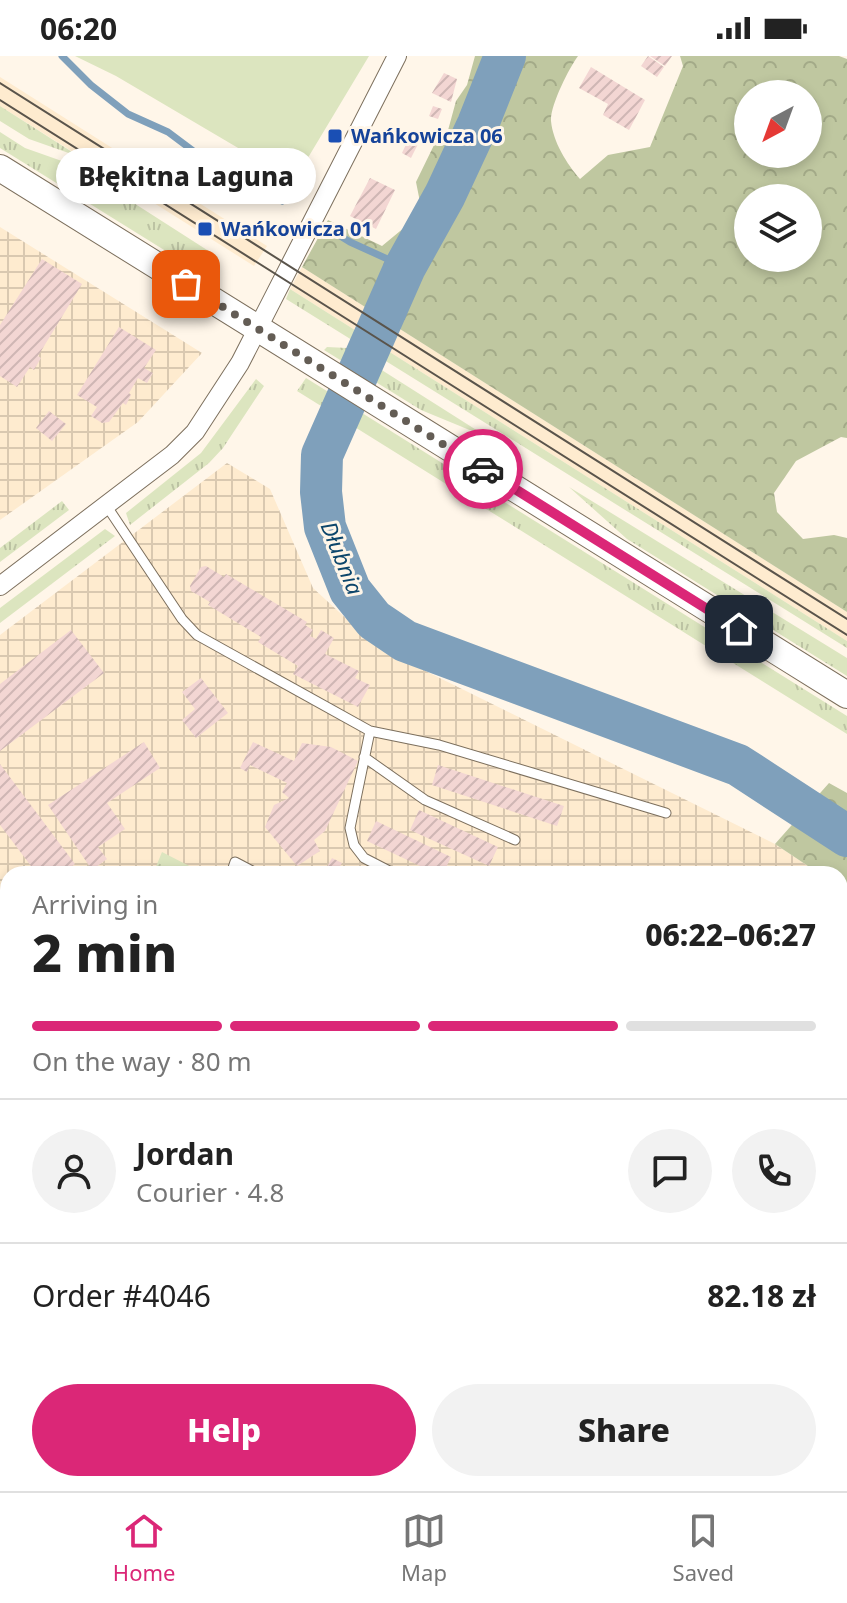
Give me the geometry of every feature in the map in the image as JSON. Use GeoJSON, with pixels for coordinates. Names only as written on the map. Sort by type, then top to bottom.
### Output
{"type":"FeatureCollection","features":[{"type":"Feature","properties":{"kind":"main road"},"geometry":{"type":"LineString","coordinates":[[0,168],[847,695]]}},
{"type":"Feature","properties":{"kind":"street"},"geometry":{"type":"LineString","coordinates":[[0,586],[172,455],[195,432],[232,376],[397,56]]}},
{"type":"Feature","properties":{"kind":"lane"},"geometry":{"type":"LineString","coordinates":[[106,505],[182,619],[197,635],[370,731],[439,745],[666,813]]}},
{"type":"Feature","properties":{"kind":"lane"},"geometry":{"type":"LineString","coordinates":[[370,731],[350,828],[364,858],[380,866]]}},
{"type":"Feature","properties":{"kind":"lane"},"geometry":{"type":"LineString","coordinates":[[364,757],[425,800],[515,840]]}},
{"type":"Feature","properties":{"kind":"shaded area"},"geometry":{"type":"Polygon","coordinates":[[[0,77],[267,246],[254,266],[0,106],[0,77]]]}},
{"type":"Feature","properties":{"kind":"shaded area"},"geometry":{"type":"Polygon","coordinates":[[[0,227],[202,353],[138,422],[0,520],[0,227]]]}},
{"type":"Feature","properties":{"kind":"shaded area"},"geometry":{"type":"Polygon","coordinates":[[[302,267],[847,612],[847,641],[290,289],[302,267]]]}},
{"type":"Feature","properties":{"kind":"shaded area"},"geometry":{"type":"Polygon","coordinates":[[[227,463],[270,489],[313,588],[377,647],[775,844],[808,866],[0,866],[0,635],[227,463]]]}},
{"type":"Feature","properties":{"kind":"green space"},"geometry":{"type":"Polygon","coordinates":[[[75,56],[369,56],[294,181],[116,76],[75,56]]]}},
{"type":"Feature","properties":{"kind":"green space"},"geometry":{"type":"Polygon","coordinates":[[[475,56],[578,56],[557,97],[551,121],[561,152],[580,179],[608,155],[650,147],[683,66],[680,56],[839,56],[847,59],[847,438],[841,437],[796,461],[774,493],[777,512],[803,539],[834,535],[847,538],[847,612],[302,267],[328,220],[382,246],[411,222],[420,202],[416,182],[435,143],[444,145],[456,101],[467,85],[475,56]]]}},
{"type":"Feature","properties":{"kind":"green space"},"geometry":{"type":"Polygon","coordinates":[[[0,106],[80,157],[29,139],[0,121],[0,106]]]}},
{"type":"Feature","properties":{"kind":"green space"},"geometry":{"type":"Polygon","coordinates":[[[0,132],[25,148],[76,166],[218,257],[206,276],[0,148],[0,132]]]}},
{"type":"Feature","properties":{"kind":"green space"},"geometry":{"type":"Polygon","coordinates":[[[290,289],[847,641],[847,648],[286,299],[290,289]]]}},
{"type":"Feature","properties":{"kind":"green space"},"geometry":{"type":"Polygon","coordinates":[[[327,347],[347,348],[489,438],[421,410],[324,350],[327,347]]]}},
{"type":"Feature","properties":{"kind":"green space"},"geometry":{"type":"Polygon","coordinates":[[[306,378],[847,716],[847,734],[297,391],[306,378]]]}},
{"type":"Feature","properties":{"kind":"green space"},"geometry":{"type":"Polygon","coordinates":[[[256,379],[264,386],[223,448],[209,463],[130,525],[126,513],[201,453],[256,379]]]}},
{"type":"Feature","properties":{"kind":"green space"},"geometry":{"type":"Polygon","coordinates":[[[569,487],[847,658],[847,676],[627,539],[569,487]]]}},
{"type":"Feature","properties":{"kind":"green space"},"geometry":{"type":"Polygon","coordinates":[[[62,501],[69,510],[0,562],[0,548],[62,501]]]}},
{"type":"Feature","properties":{"kind":"green space"},"geometry":{"type":"Polygon","coordinates":[[[105,529],[115,536],[0,623],[0,608],[105,529]]]}},
{"type":"Feature","properties":{"kind":"green space"},"geometry":{"type":"Polygon","coordinates":[[[829,783],[847,793],[847,866],[808,866],[775,844],[829,783]]]}},
{"type":"Feature","properties":{"kind":"green space"},"geometry":{"type":"Polygon","coordinates":[[[162,852],[189,866],[156,866],[162,852]]]}},
{"type":"Feature","properties":{"kind":"building"},"geometry":{"type":"Polygon","coordinates":[[[648,56],[664,67],[657,77],[641,66],[648,56]]]}},
{"type":"Feature","properties":{"kind":"building"},"geometry":{"type":"Polygon","coordinates":[[[650,56],[672,56],[665,66],[650,56]]]}},
{"type":"Feature","properties":{"kind":"building"},"geometry":{"type":"Polygon","coordinates":[[[591,67],[645,100],[629,130],[603,115],[608,104],[579,88],[591,67]]]}},
{"type":"Feature","properties":{"kind":"building"},"geometry":{"type":"Polygon","coordinates":[[[444,73],[457,79],[451,102],[432,93],[444,73]]]}},
{"type":"Feature","properties":{"kind":"building"},"geometry":{"type":"Polygon","coordinates":[[[433,106],[442,109],[438,119],[429,116],[433,106]]]}},
{"type":"Feature","properties":{"kind":"building"},"geometry":{"type":"Polygon","coordinates":[[[409,138],[419,142],[411,158],[402,153],[409,138]]]}},
{"type":"Feature","properties":{"kind":"building"},"geometry":{"type":"Polygon","coordinates":[[[370,178],[395,190],[376,229],[350,216],[370,178]]]}},
{"type":"Feature","properties":{"kind":"building"},"geometry":{"type":"Polygon","coordinates":[[[42,259],[82,284],[38,356],[41,358],[34,370],[30,367],[17,387],[0,376],[0,325],[42,259]]]}},
{"type":"Feature","properties":{"kind":"building"},"geometry":{"type":"Polygon","coordinates":[[[119,327],[156,350],[144,368],[153,373],[147,383],[138,378],[126,405],[123,403],[109,422],[102,423],[91,416],[97,407],[77,395],[119,327]]]}},
{"type":"Feature","properties":{"kind":"building"},"geometry":{"type":"Polygon","coordinates":[[[49,411],[66,424],[52,441],[36,428],[49,411]]]}},
{"type":"Feature","properties":{"kind":"building"},"geometry":{"type":"Polygon","coordinates":[[[206,566],[224,577],[226,574],[307,622],[305,625],[313,630],[310,636],[316,639],[321,630],[334,638],[325,654],[359,671],[355,678],[370,685],[358,707],[293,674],[298,666],[258,642],[261,637],[191,591],[190,586],[201,567],[206,566]]]}},
{"type":"Feature","properties":{"kind":"building"},"geometry":{"type":"Polygon","coordinates":[[[71,630],[104,673],[0,751],[0,684],[71,630]]]}},
{"type":"Feature","properties":{"kind":"building"},"geometry":{"type":"Polygon","coordinates":[[[201,678],[228,713],[196,738],[182,720],[195,709],[182,692],[201,678]]]}},
{"type":"Feature","properties":{"kind":"building"},"geometry":{"type":"Polygon","coordinates":[[[144,742],[160,768],[107,803],[125,829],[98,847],[107,859],[97,866],[89,866],[48,805],[144,742]]]}},
{"type":"Feature","properties":{"kind":"building"},"geometry":{"type":"Polygon","coordinates":[[[253,742],[294,761],[302,743],[331,747],[358,761],[325,831],[314,840],[320,851],[297,866],[265,827],[274,805],[289,798],[282,792],[287,783],[250,765],[247,772],[240,768],[253,742]]]}},
{"type":"Feature","properties":{"kind":"building"},"geometry":{"type":"Polygon","coordinates":[[[0,764],[75,864],[31,866],[0,825],[0,764]]]}},
{"type":"Feature","properties":{"kind":"building"},"geometry":{"type":"Polygon","coordinates":[[[438,765],[564,806],[557,826],[432,785],[438,765]]]}},
{"type":"Feature","properties":{"kind":"building"},"geometry":{"type":"Polygon","coordinates":[[[419,810],[498,847],[489,866],[410,830],[419,810]]]}},
{"type":"Feature","properties":{"kind":"building"},"geometry":{"type":"Polygon","coordinates":[[[376,821],[451,857],[447,866],[420,866],[367,841],[376,821]]]}},
{"type":"Feature","properties":{"kind":"building"},"geometry":{"type":"Polygon","coordinates":[[[332,858],[342,863],[340,866],[328,866],[332,858]]]}},
{"type":"Feature","properties":{"kind":"waterway"},"geometry":{"type":"LineString","coordinates":[[62,56],[91,85],[128,114],[168,132],[200,156],[282,201]]}},
{"type":"Feature","properties":{"kind":"waterway","name":"Dłubnia"},"geometry":{"type":"LineString","coordinates":[[505,56],[478,124],[445,195],[405,267],[322,455],[321,492],[325,527],[350,590],[374,620],[405,641],[738,765],[847,836]]}},
{"type":"Feature","properties":{"kind":"waterway"},"geometry":{"type":"LineString","coordinates":[[329,229],[405,267]]}},
{"type":"Feature","properties":{"kind":"tram line"},"geometry":{"type":"LineString","coordinates":[[0,83],[847,619]]}},
{"type":"Feature","properties":{"kind":"tram line"},"geometry":{"type":"LineString","coordinates":[[0,100],[847,635]]}},
{"type":"Feature","properties":{"kind":"way so far"},"geometry":{"type":"LineString","coordinates":[[186,284],[483,469]]}},
{"type":"Feature","properties":{"kind":"place","name":"Wańkowicza 06"},"geometry":{"type":"Point","coordinates":[335,136]}},
{"type":"Feature","properties":{"kind":"place","name":"Wańkowicza 01"},"geometry":{"type":"Point","coordinates":[205,229]}},
{"type":"Feature","properties":{"kind":"place","name":"Błękitna Laguna"},"geometry":{"type":"Point","coordinates":[186,284]}},
{"type":"Feature","properties":{"kind":"route"},"geometry":{"type":"LineString","coordinates":[[483,469],[739,629]]}}]}
